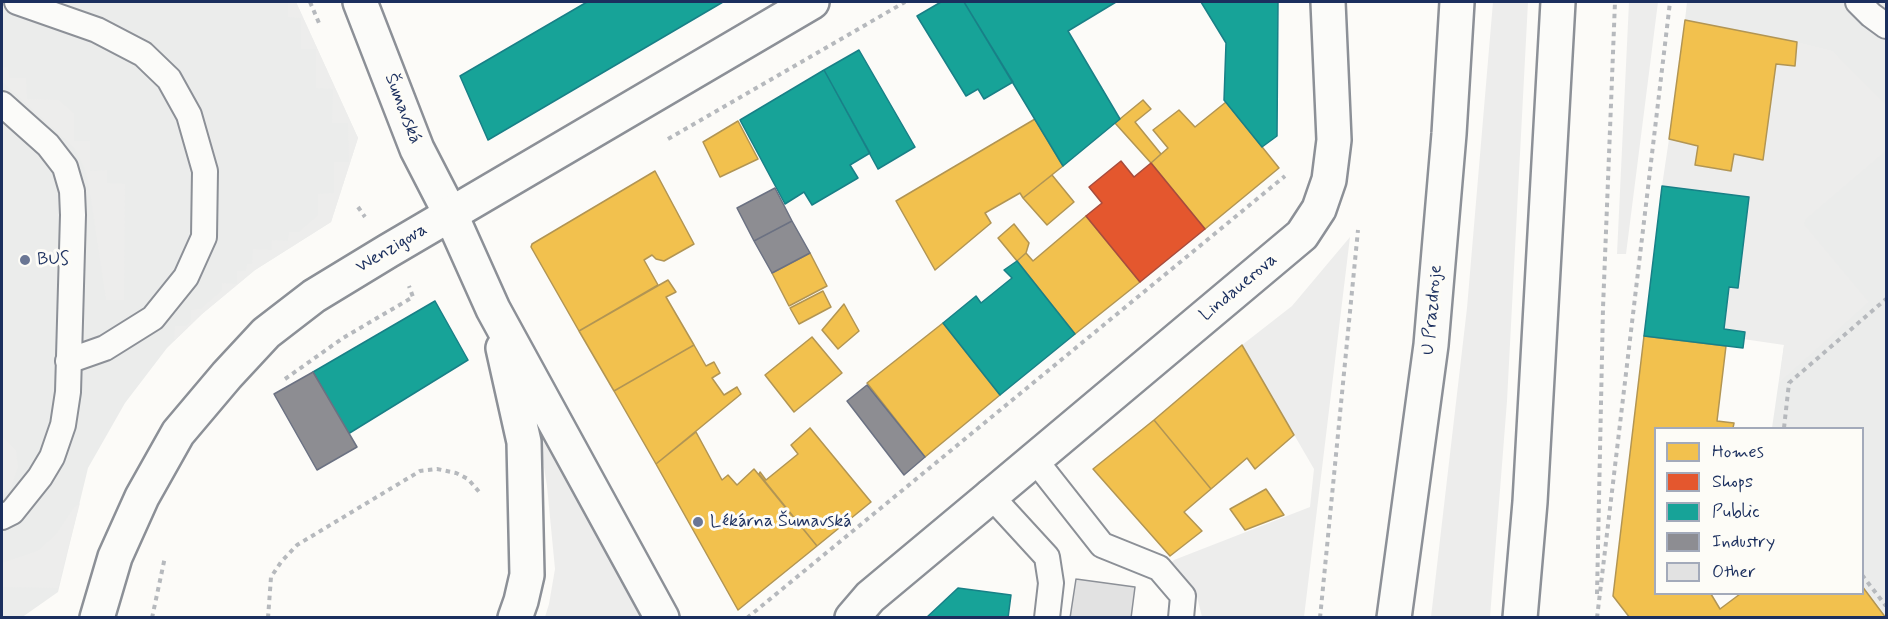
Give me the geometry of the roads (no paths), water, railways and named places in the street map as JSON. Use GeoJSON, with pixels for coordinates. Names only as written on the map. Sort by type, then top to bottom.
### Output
{"type":"FeatureCollection","features":[{"type":"Feature","properties":{"kind":"main road","name":"Šumavská"},"geometry":{"type":"LineString","coordinates":[[360,2],[417,149],[450,213],[494,309]]}},
{"type":"Feature","properties":{"kind":"main road","name":"Wenzigova"},"geometry":{"type":"LineString","coordinates":[[97,618],[115,557],[142,497],[178,433],[266,333],[314,296],[450,213],[812,2]]}},
{"type":"Feature","properties":{"kind":"main road","name":"Lindauerova"},"geometry":{"type":"LineString","coordinates":[[852,618],[870,597],[1302,235],[1319,209],[1329,180],[1334,140],[1328,2]]}},
{"type":"Feature","properties":{"kind":"main road","name":"U Prazdroje"},"geometry":{"type":"LineString","coordinates":[[1395,618],[1431,345],[1449,134],[1457,2]]}},
{"type":"Feature","properties":{"kind":"main road"},"geometry":{"type":"LineString","coordinates":[[1520,618],[1530,501],[1558,2]]}},
{"type":"Feature","properties":{"kind":"main road"},"geometry":{"type":"LineString","coordinates":[[494,309],[524,442],[527,575],[522,602],[515,618]]}},
{"type":"Feature","properties":{"kind":"main road"},"geometry":{"type":"LineString","coordinates":[[494,309],[662,618]]}},
{"type":"Feature","properties":{"kind":"lane"},"geometry":{"type":"LineString","coordinates":[[17,2],[97,30],[143,54],[169,79],[189,115],[205,171],[204,237],[186,277],[153,318],[105,348],[68,361]]}},
{"type":"Feature","properties":{"kind":"lane"},"geometry":{"type":"LineString","coordinates":[[1858,2],[1887,26]]}},
{"type":"Feature","properties":{"kind":"lane"},"geometry":{"type":"LineString","coordinates":[[2,104],[59,158],[69,176],[73,215],[68,392],[63,425],[52,456],[40,477],[12,512],[2,517]]}},
{"type":"Feature","properties":{"kind":"lane"},"geometry":{"type":"LineString","coordinates":[[1035,460],[1102,545],[1159,568],[1183,596],[1181,618]]}},
{"type":"Feature","properties":{"kind":"lane"},"geometry":{"type":"LineString","coordinates":[[991,496],[1047,557],[1051,583],[1047,618]]}},
{"type":"Feature","properties":{"kind":"place","name":"BUS"},"geometry":{"type":"Point","coordinates":[25,260]}},
{"type":"Feature","properties":{"kind":"place","name":"Lékárna Šumavská"},"geometry":{"type":"Point","coordinates":[698,522]}}]}
